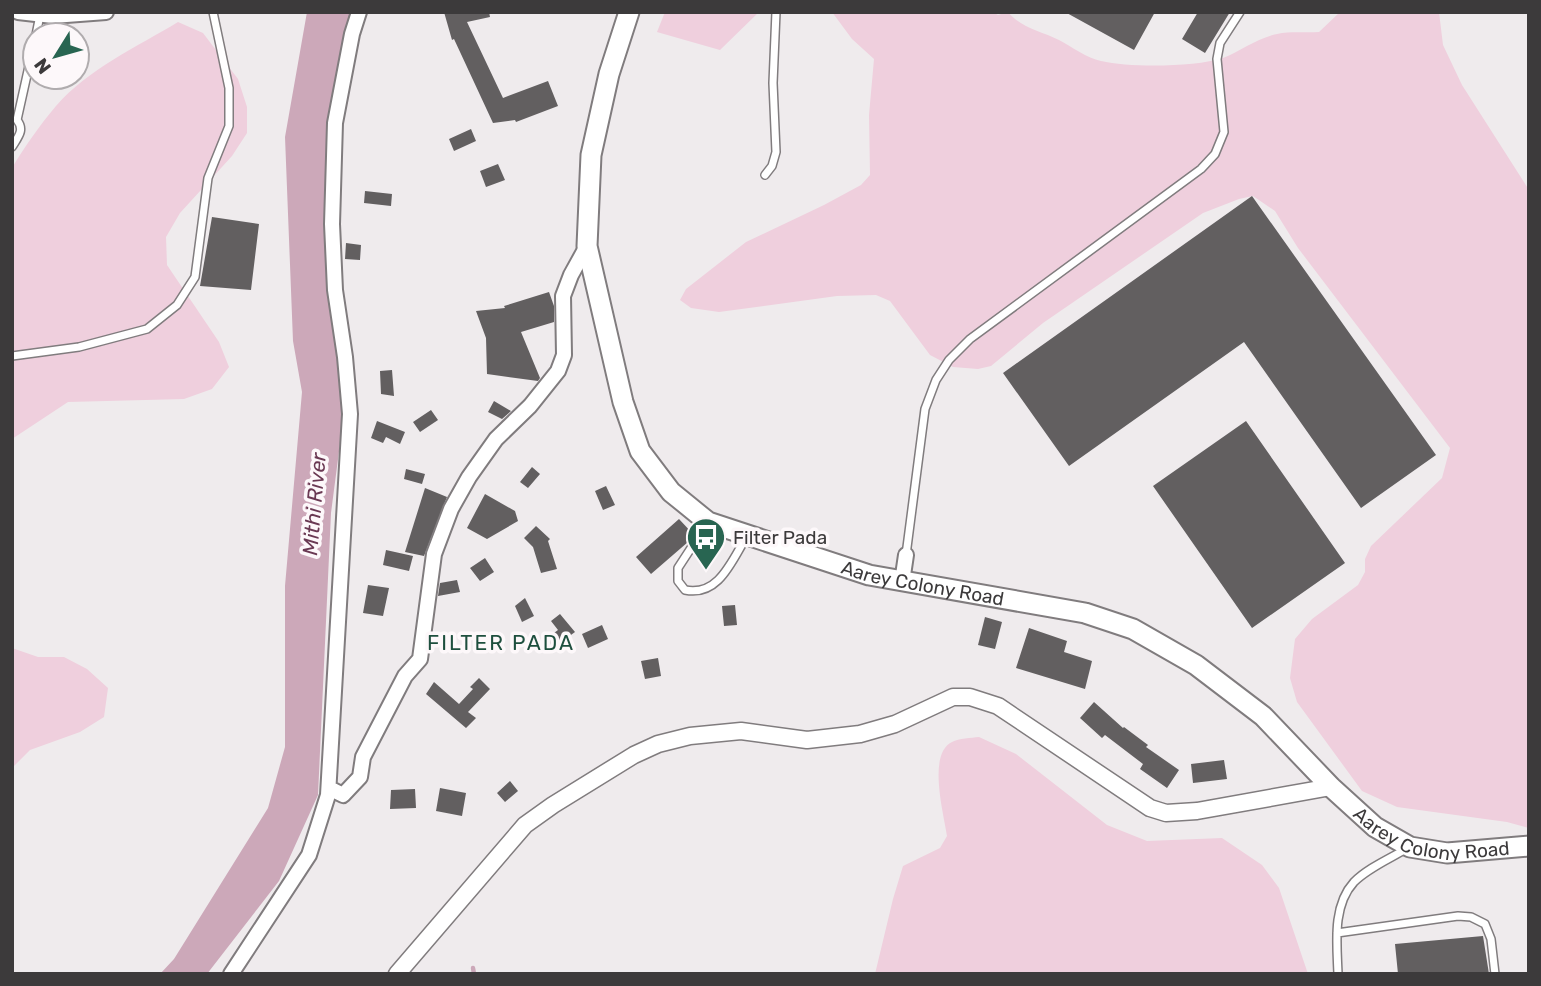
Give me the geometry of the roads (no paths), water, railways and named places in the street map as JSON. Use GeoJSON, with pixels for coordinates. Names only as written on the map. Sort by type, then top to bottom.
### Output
{"type":"FeatureCollection","features":[{"type":"Feature","properties":{"kind":"main road","name":"Aarey Colony Road"},"geometry":{"type":"LineString","coordinates":[[629,12],[610,74],[591,155],[587,246],[623,402],[640,451],[671,492],[708,522],[869,575],[1085,613],[1133,629],[1196,665],[1262,716],[1375,828],[1410,847],[1447,853],[1529,846]]}},
{"type":"Feature","properties":{"kind":"street"},"geometry":{"type":"LineString","coordinates":[[18,12],[53,16],[106,12]]}},
{"type":"Feature","properties":{"kind":"street"},"geometry":{"type":"LineString","coordinates":[[231,974],[309,855],[329,788],[350,414],[335,290],[332,224],[335,122],[352,34],[359,12]]}},
{"type":"Feature","properties":{"kind":"street"},"geometry":{"type":"LineString","coordinates":[[329,788],[343,795],[360,777],[363,757],[405,676],[420,659],[434,554],[451,509],[469,477],[496,439],[530,406],[558,371],[564,355],[563,296],[587,246]]}},
{"type":"Feature","properties":{"kind":"street"},"geometry":{"type":"LineString","coordinates":[[902,582],[905,555]]}},
{"type":"Feature","properties":{"kind":"street"},"geometry":{"type":"LineString","coordinates":[[397,974],[525,825],[634,755],[657,744],[690,736],[741,731],[807,740],[860,734],[895,724],[953,697],[970,697],[998,706],[1150,808],[1166,813],[1197,811],[1331,787]]}},
{"type":"Feature","properties":{"kind":"lane"},"geometry":{"type":"LineString","coordinates":[[12,356],[79,347],[147,329],[177,305],[195,277],[208,178],[229,125],[229,88],[213,12]]}},
{"type":"Feature","properties":{"kind":"lane"},"geometry":{"type":"LineString","coordinates":[[765,175],[772,166],[776,152],[773,83],[776,12]]}},
{"type":"Feature","properties":{"kind":"lane"},"geometry":{"type":"LineString","coordinates":[[905,555],[925,409],[936,380],[949,360],[970,339],[1201,169],[1215,154],[1224,132],[1217,59],[1220,43],[1240,12]]}},
{"type":"Feature","properties":{"kind":"lane"},"geometry":{"type":"LineString","coordinates":[[39,21],[40,15]]}},
{"type":"Feature","properties":{"kind":"lane"},"geometry":{"type":"LineString","coordinates":[[12,147],[22,132],[17,120],[23,91]]}},
{"type":"Feature","properties":{"kind":"lane"},"geometry":{"type":"LineString","coordinates":[[708,522],[678,568],[678,581],[685,590],[697,593],[716,584],[748,535]]}},
{"type":"Feature","properties":{"kind":"lane"},"geometry":{"type":"LineString","coordinates":[[1335,973],[1339,917],[1354,882],[1410,847]]}},
{"type":"Feature","properties":{"kind":"lane"},"geometry":{"type":"LineString","coordinates":[[1337,933],[1458,916],[1471,917],[1485,924],[1488,931],[1494,974]]}},
{"type":"Feature","properties":{"kind":"water","name":"Mithi River"},"geometry":{"type":"Polygon","coordinates":[[[307,12],[358,12],[327,125],[331,301],[344,413],[331,513],[318,795],[279,881],[207,974],[160,974],[174,959],[268,808],[285,747],[285,586],[302,392],[293,341],[285,137],[307,12]]]}},
{"type":"Feature","properties":{"kind":"waterway"},"geometry":{"type":"LineString","coordinates":[[473,968],[474,974]]}},
{"type":"Feature","properties":{"kind":"place","name":"Filter Pada"},"geometry":{"type":"Point","coordinates":[706,571]}},
{"type":"Feature","properties":{"kind":"district","name":"FILTER PADA"},"geometry":{"type":"Point","coordinates":[501,642]}}]}
